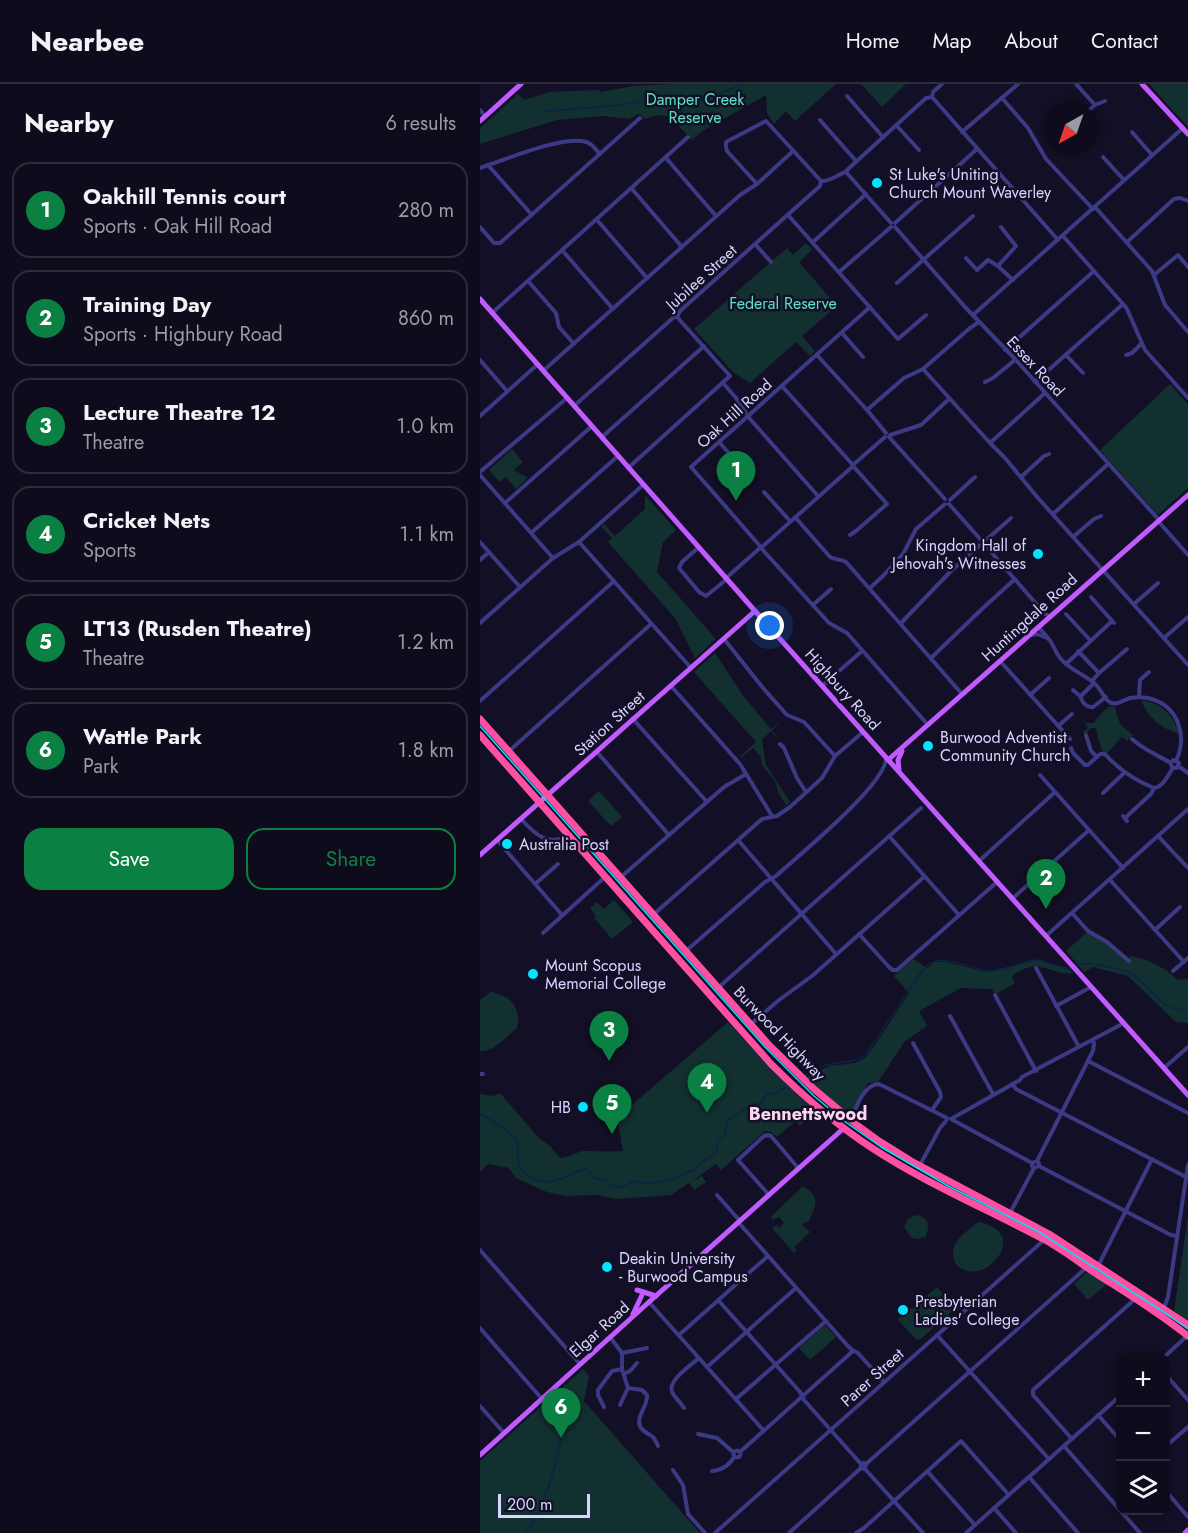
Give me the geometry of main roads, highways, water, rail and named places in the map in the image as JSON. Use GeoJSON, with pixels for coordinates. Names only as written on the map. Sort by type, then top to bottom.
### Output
{"type":"FeatureCollection","features":[{"type":"Feature","properties":{"kind":"highway","name":"Burwood Highway"},"geometry":{"type":"LineString","coordinates":[[480,719],[792,1069],[850,1120],[920,1166],[1010,1213],[1097,1266],[1188,1336]]}},
{"type":"Feature","properties":{"kind":"highway","name":"Burwood Highway"},"geometry":{"type":"LineString","coordinates":[[480,735],[779,1072],[837,1123],[869,1146],[911,1171],[1020,1228],[1047,1237],[1087,1267],[1171,1313],[1188,1325]]}},
{"type":"Feature","properties":{"kind":"highway"},"geometry":{"type":"LineString","coordinates":[[491,747],[496,743],[496,737]]}},
{"type":"Feature","properties":{"kind":"highway"},"geometry":{"type":"LineString","coordinates":[[590,858],[595,849]]}},
{"type":"Feature","properties":{"kind":"highway"},"geometry":{"type":"LineString","coordinates":[[729,1016],[738,1009]]}},
{"type":"Feature","properties":{"kind":"highway"},"geometry":{"type":"LineString","coordinates":[[844,1128],[850,1120]]}},
{"type":"Feature","properties":{"kind":"highway"},"geometry":{"type":"LineString","coordinates":[[1010,1213],[1011,1221],[1020,1228]]}},
{"type":"Feature","properties":{"kind":"highway"},"geometry":{"type":"LineString","coordinates":[[1164,1309],[1166,1317],[1172,1324]]}},
{"type":"Feature","properties":{"kind":"main road"},"geometry":{"type":"LineString","coordinates":[[480,121],[521,84]]}},
{"type":"Feature","properties":{"kind":"main road"},"geometry":{"type":"LineString","coordinates":[[1142,84],[1188,134]]}},
{"type":"Feature","properties":{"kind":"main road","name":"Highbury Road"},"geometry":{"type":"LineString","coordinates":[[480,299],[755,611],[1188,1095]]}},
{"type":"Feature","properties":{"kind":"main road","name":"Huntingdale Road"},"geometry":{"type":"LineString","coordinates":[[889,761],[1188,495]]}},
{"type":"Feature","properties":{"kind":"main road","name":"Station Street"},"geometry":{"type":"LineString","coordinates":[[480,855],[755,611]]}},
{"type":"Feature","properties":{"kind":"main road"},"geometry":{"type":"LineString","coordinates":[[876,746],[892,752],[907,745]]}},
{"type":"Feature","properties":{"kind":"main road"},"geometry":{"type":"LineString","coordinates":[[900,772],[898,760],[907,745]]}},
{"type":"Feature","properties":{"kind":"main road"},"geometry":{"type":"LineString","coordinates":[[834,1137],[838,1130],[837,1123]]}},
{"type":"Feature","properties":{"kind":"main road","name":"Elgar Road"},"geometry":{"type":"LineString","coordinates":[[480,1455],[844,1128]]}},
{"type":"Feature","properties":{"kind":"main road"},"geometry":{"type":"LineString","coordinates":[[637,1290],[656,1296]]}},
{"type":"Feature","properties":{"kind":"main road"},"geometry":{"type":"LineString","coordinates":[[631,1318],[642,1295]]}},
{"type":"Feature","properties":{"kind":"waterway"},"geometry":{"type":"LineString","coordinates":[[540,112],[620,105],[679,96],[714,96],[742,84]]}},
{"type":"Feature","properties":{"kind":"waterway"},"geometry":{"type":"LineString","coordinates":[[805,1076],[822,1067],[854,1060],[868,1052],[921,972],[931,963],[946,961],[995,971],[1035,960],[1071,968]]}},
{"type":"Feature","properties":{"kind":"waterway"},"geometry":{"type":"LineString","coordinates":[[1075,967],[1091,964],[1125,971],[1137,978],[1163,1003],[1179,1010],[1188,1010]]}},
{"type":"Feature","properties":{"kind":"waterway"},"geometry":{"type":"LineString","coordinates":[[480,1115],[496,1123],[514,1137],[518,1146],[519,1164],[529,1176],[544,1182],[551,1182],[585,1169],[594,1178],[620,1188],[634,1181],[655,1183],[695,1170],[714,1155],[717,1142],[725,1135],[728,1120],[753,1104],[760,1104],[767,1094],[773,1094],[785,1088]]}},
{"type":"Feature","properties":{"kind":"waterway"},"geometry":{"type":"LineString","coordinates":[[526,1533],[552,1477],[563,1417]]}},
{"type":"Feature","properties":{"kind":"tram line"},"geometry":{"type":"LineString","coordinates":[[480,726],[765,1047],[814,1096],[881,1147],[950,1187],[1039,1232],[1188,1329]]}},
{"type":"Feature","properties":{"kind":"place","name":"St Luke's Uniting Church Mount Waverley"},"geometry":{"type":"Point","coordinates":[877,183]}},
{"type":"Feature","properties":{"kind":"place","name":"Oakhill Tennis court"},"geometry":{"type":"Point","coordinates":[736,501]}},
{"type":"Feature","properties":{"kind":"place","name":"Kingdom Hall of Jehovah's Witnesses"},"geometry":{"type":"Point","coordinates":[1038,554]}},
{"type":"Feature","properties":{"kind":"place","name":"Burwood Adventist Community Church"},"geometry":{"type":"Point","coordinates":[928,746]}},
{"type":"Feature","properties":{"kind":"place","name":"Australia Post"},"geometry":{"type":"Point","coordinates":[507,844]}},
{"type":"Feature","properties":{"kind":"place","name":"Training Day"},"geometry":{"type":"Point","coordinates":[1046,909]}},
{"type":"Feature","properties":{"kind":"place","name":"Mount Scopus Memorial College"},"geometry":{"type":"Point","coordinates":[533,974]}},
{"type":"Feature","properties":{"kind":"place","name":"Lecture Theatre 12"},"geometry":{"type":"Point","coordinates":[609,1061]}},
{"type":"Feature","properties":{"kind":"place","name":"HB"},"geometry":{"type":"Point","coordinates":[583,1107]}},
{"type":"Feature","properties":{"kind":"place","name":"Cricket Nets"},"geometry":{"type":"Point","coordinates":[707,1113]}},
{"type":"Feature","properties":{"kind":"place","name":"LT13 (Rusden Theatre)"},"geometry":{"type":"Point","coordinates":[612,1134]}},
{"type":"Feature","properties":{"kind":"place","name":"Deakin University - Burwood Campus"},"geometry":{"type":"Point","coordinates":[607,1267]}},
{"type":"Feature","properties":{"kind":"place","name":"Presbyterian Ladies' College"},"geometry":{"type":"Point","coordinates":[903,1310]}},
{"type":"Feature","properties":{"kind":"place","name":"Wattle Park"},"geometry":{"type":"Point","coordinates":[561,1438]}},
{"type":"Feature","properties":{"kind":"district","name":"Bennettswood"},"geometry":{"type":"Point","coordinates":[808,1114]}},
{"type":"Feature","properties":{"kind":"park label","name":"Damper Creek Reserve"},"geometry":{"type":"Point","coordinates":[695,108]}},
{"type":"Feature","properties":{"kind":"park label","name":"Federal Reserve"},"geometry":{"type":"Point","coordinates":[783,303]}}]}
